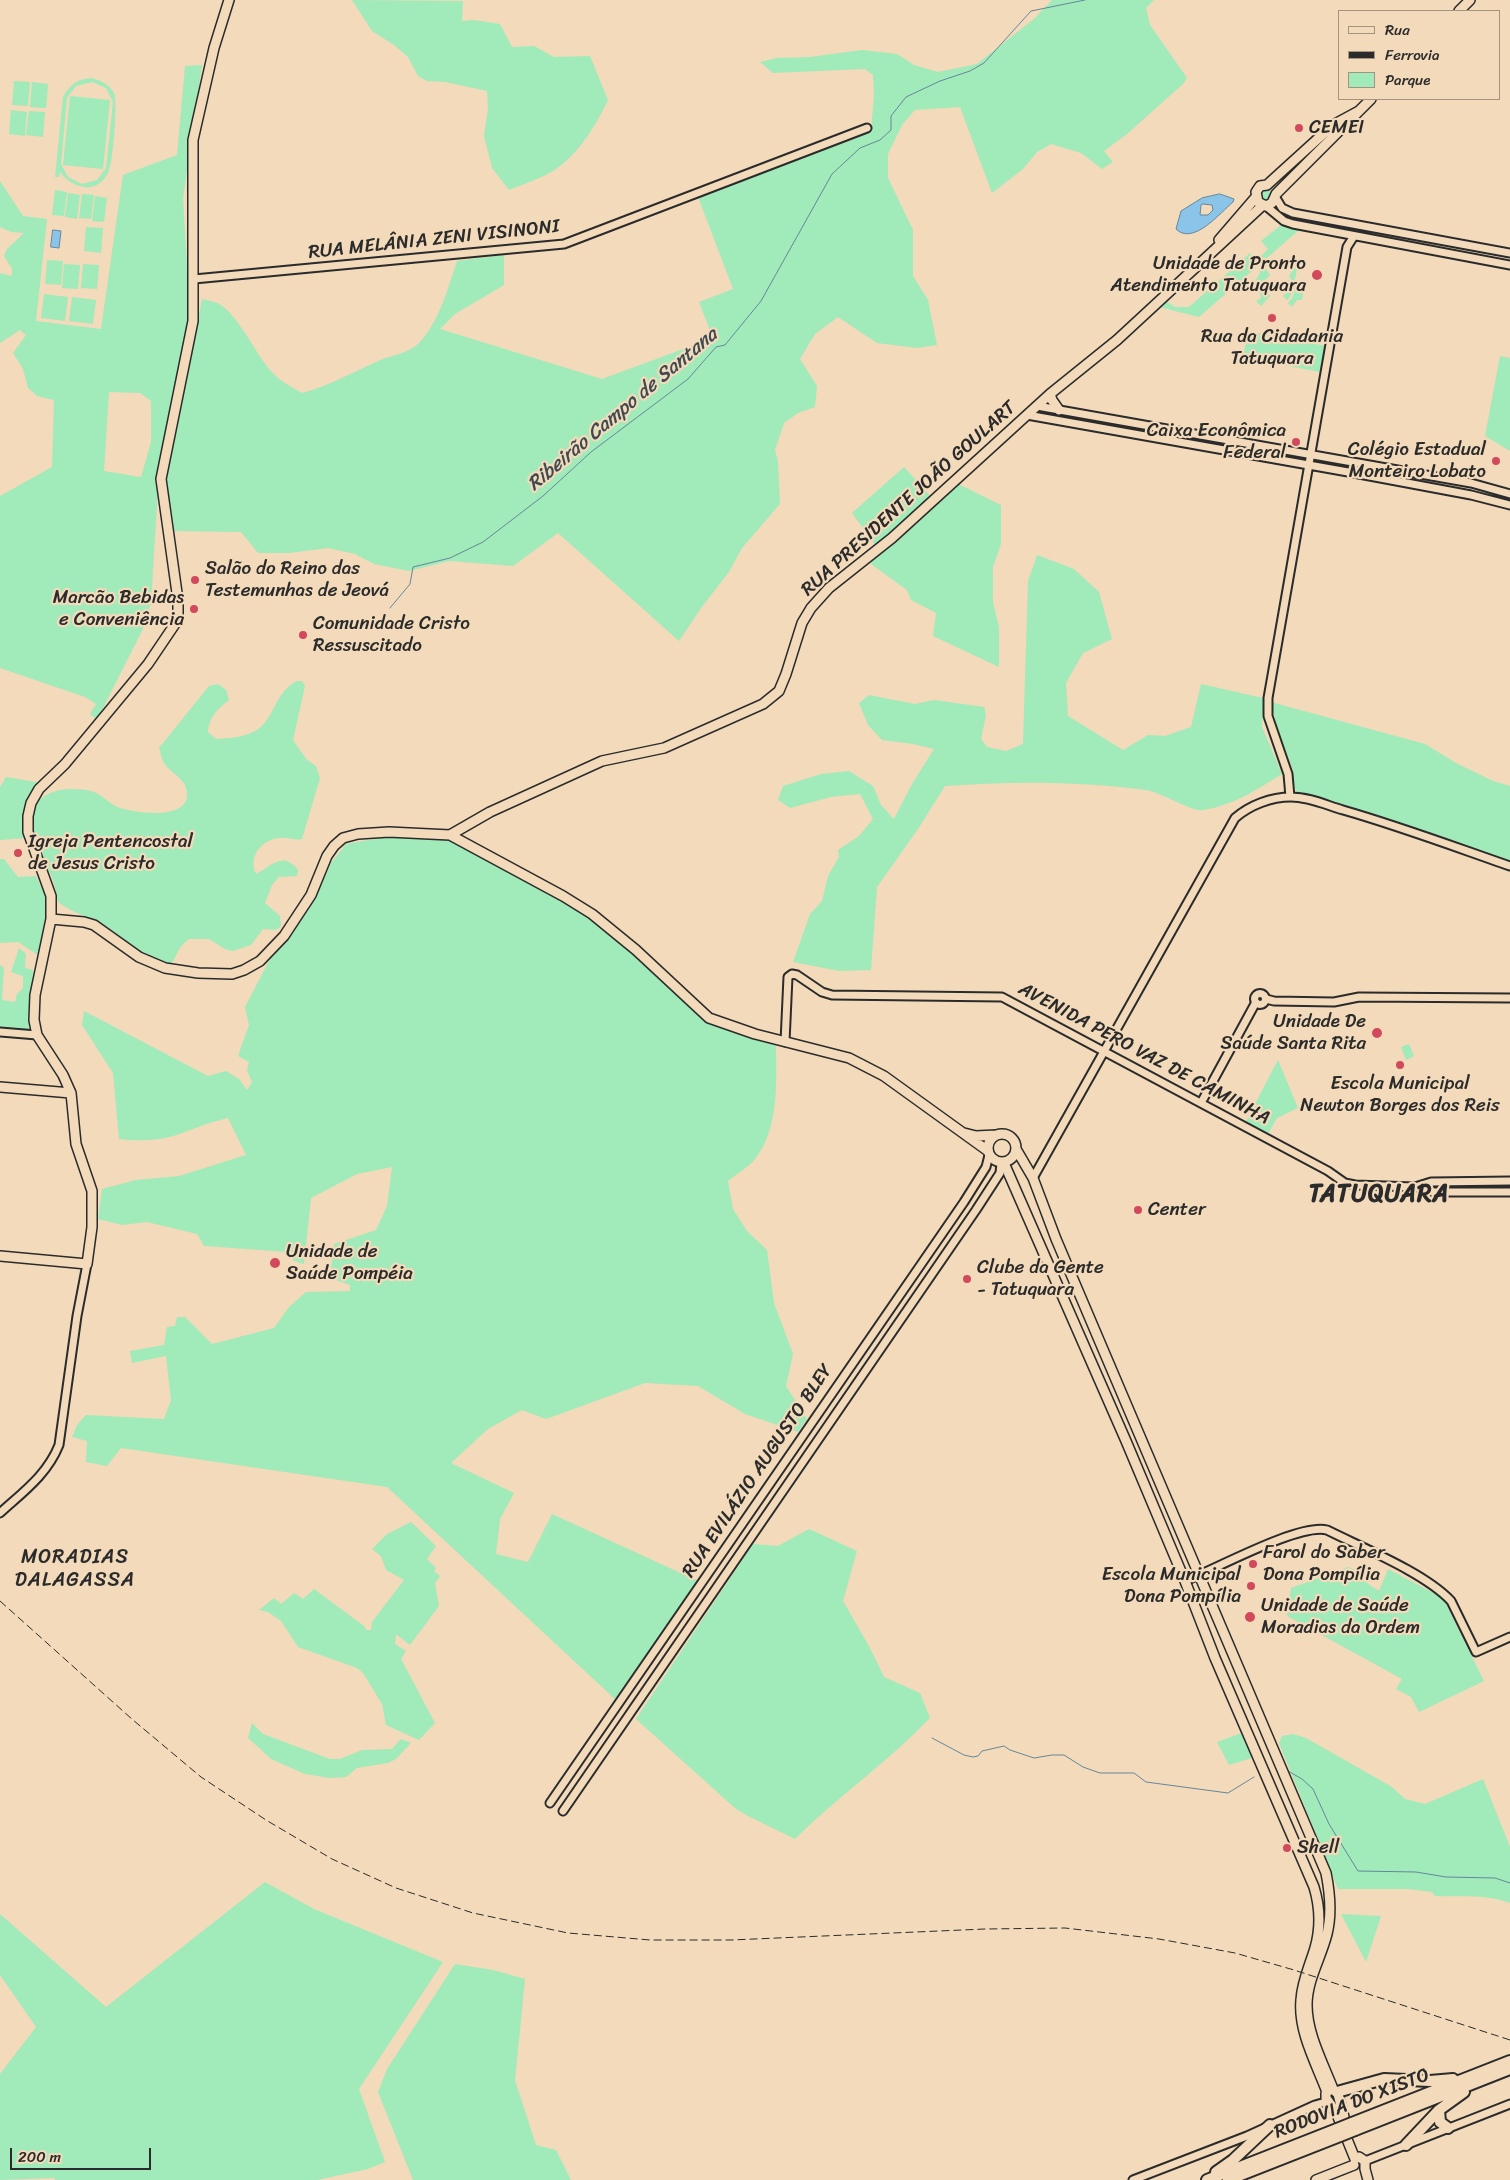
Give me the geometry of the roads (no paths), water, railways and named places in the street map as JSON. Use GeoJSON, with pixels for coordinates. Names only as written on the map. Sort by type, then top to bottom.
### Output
{"type":"FeatureCollection","features":[{"type":"Feature","properties":{"kind":"highway","name":"RODOVIA DO XISTO"},"geometry":{"type":"LineString","coordinates":[[1228,2180],[1468,2077],[1510,2061]]}},
{"type":"Feature","properties":{"kind":"highway","name":"RODOVIA DO XISTO"},"geometry":{"type":"LineString","coordinates":[[1353,2126],[1510,2069]]}},
{"type":"Feature","properties":{"kind":"highway"},"geometry":{"type":"LineString","coordinates":[[1406,2145],[1439,2110],[1491,2076]]}},
{"type":"Feature","properties":{"kind":"highway"},"geometry":{"type":"LineString","coordinates":[[1332,2094],[1384,2079],[1430,2081],[1468,2077]]}},
{"type":"Feature","properties":{"kind":"highway"},"geometry":{"type":"LineString","coordinates":[[1439,2110],[1440,2122],[1448,2128]]}},
{"type":"Feature","properties":{"kind":"highway"},"geometry":{"type":"LineString","coordinates":[[1206,2180],[1229,2163],[1269,2123]]}},
{"type":"Feature","properties":{"kind":"highway","name":"RODOVIA DO XISTO"},"geometry":{"type":"LineString","coordinates":[[1206,2180],[1338,2132]]}},
{"type":"Feature","properties":{"kind":"main road"},"geometry":{"type":"LineString","coordinates":[[0,1256],[86,1264],[92,1227],[92,1191],[76,1144],[71,1092],[63,1075],[36,1035],[34,1020],[35,995],[51,919],[51,896],[28,832],[28,816],[33,798],[43,785],[65,764],[98,722],[128,690],[172,630],[178,615],[178,600],[161,479],[191,334],[194,279],[193,140],[214,48],[229,0]]}},
{"type":"Feature","properties":{"kind":"main road"},"geometry":{"type":"LineString","coordinates":[[1460,10],[1470,0]]}},
{"type":"Feature","properties":{"kind":"main road","name":"RUA PRESIDENTE JOÃO GOULART"},"geometry":{"type":"LineString","coordinates":[[450,835],[490,812],[602,762],[664,748],[763,704],[770,699],[779,691],[802,623],[811,608],[829,588],[892,538],[1036,406],[1117,340],[1168,291],[1210,256],[1264,205],[1272,203],[1276,196],[1370,100]]}},
{"type":"Feature","properties":{"kind":"main road","name":"RUA PRESIDENTE JOÃO GOULART"},"geometry":{"type":"LineString","coordinates":[[1210,256],[1222,236],[1256,197],[1258,189],[1267,185],[1333,125],[1359,111]]}},
{"type":"Feature","properties":{"kind":"main road"},"geometry":{"type":"LineString","coordinates":[[1267,185],[1273,188],[1276,196]]}},
{"type":"Feature","properties":{"kind":"main road"},"geometry":{"type":"LineString","coordinates":[[1256,197],[1264,205]]}},
{"type":"Feature","properties":{"kind":"main road"},"geometry":{"type":"LineString","coordinates":[[1050,394],[1059,410]]}},
{"type":"Feature","properties":{"kind":"main road"},"geometry":{"type":"LineString","coordinates":[[51,919],[84,922],[94,925],[139,957],[165,968],[198,973],[232,974],[244,970],[260,960],[284,936],[311,895],[327,856],[343,838],[358,834],[389,832],[450,835],[563,896],[592,914],[636,950],[708,1018],[785,1042],[827,1051],[849,1058],[874,1070],[900,1086],[989,1153],[994,1160],[1003,1163],[1011,1159],[1016,1149]]}},
{"type":"Feature","properties":{"kind":"main road"},"geometry":{"type":"LineString","coordinates":[[0,1087],[71,1092]]}},
{"type":"Feature","properties":{"kind":"main road"},"geometry":{"type":"LineString","coordinates":[[961,1132],[976,1136],[1002,1134],[1011,1137],[1033,1178],[1082,1298],[1316,1847],[1326,1873],[1330,1895],[1329,1918],[1324,1942],[1309,1987],[1307,2007],[1310,2028],[1332,2094],[1336,2112],[1368,2180]]}},
{"type":"Feature","properties":{"kind":"main road"},"geometry":{"type":"LineString","coordinates":[[989,1153],[989,1142],[996,1135]]}},
{"type":"Feature","properties":{"kind":"main road"},"geometry":{"type":"LineString","coordinates":[[1003,1163],[1004,1173],[1185,1581],[1215,1658],[1299,1854],[1312,1880],[1319,1905],[1318,1932],[1302,1987],[1301,2010],[1304,2032],[1332,2094]]}},
{"type":"Feature","properties":{"kind":"main road"},"geometry":{"type":"LineString","coordinates":[[1198,1615],[1204,1610],[1215,1609]]}},
{"type":"Feature","properties":{"kind":"main road"},"geometry":{"type":"LineString","coordinates":[[1274,1794],[1280,1789],[1291,1791]]}},
{"type":"Feature","properties":{"kind":"main road"},"geometry":{"type":"LineString","coordinates":[[1299,1854],[1310,1855],[1316,1847]]}},
{"type":"Feature","properties":{"kind":"main road"},"geometry":{"type":"LineString","coordinates":[[1316,2180],[1359,2163]]}},
{"type":"Feature","properties":{"kind":"main road"},"geometry":{"type":"LineString","coordinates":[[1359,2163],[1362,2180]]}},
{"type":"Feature","properties":{"kind":"street","name":"RUA MELÂNIA ZENI VISINONI"},"geometry":{"type":"LineString","coordinates":[[194,279],[564,244],[867,128]]}},
{"type":"Feature","properties":{"kind":"street"},"geometry":{"type":"LineString","coordinates":[[1276,196],[1282,208],[1293,213],[1510,253]]}},
{"type":"Feature","properties":{"kind":"street"},"geometry":{"type":"LineString","coordinates":[[1264,205],[1284,221],[1510,265]]}},
{"type":"Feature","properties":{"kind":"street"},"geometry":{"type":"LineString","coordinates":[[1387,242],[1390,238],[1388,232]]}},
{"type":"Feature","properties":{"kind":"street"},"geometry":{"type":"LineString","coordinates":[[1290,797],[1285,761],[1268,716],[1268,698],[1347,247],[1354,236]]}},
{"type":"Feature","properties":{"kind":"street"},"geometry":{"type":"LineString","coordinates":[[1036,406],[1471,483],[1510,494]]}},
{"type":"Feature","properties":{"kind":"street"},"geometry":{"type":"LineString","coordinates":[[1027,415],[1471,494],[1510,506]]}},
{"type":"Feature","properties":{"kind":"street"},"geometry":{"type":"LineString","coordinates":[[1033,1178],[1235,818],[1247,808],[1266,801],[1290,797],[1306,799],[1373,818],[1510,866]]}},
{"type":"Feature","properties":{"kind":"street","name":"AVENIDA PERO VAZ DE CAMINHA"},"geometry":{"type":"LineString","coordinates":[[785,1042],[788,977],[792,974],[797,975],[822,992],[832,995],[1002,997],[1201,1102],[1328,1171],[1345,1183],[1415,1187],[1434,1192],[1510,1192]]}},
{"type":"Feature","properties":{"kind":"street"},"geometry":{"type":"LineString","coordinates":[[1201,1102],[1256,1002],[1261,1004],[1266,999],[1274,1001],[1334,1002],[1359,997],[1510,998]]}},
{"type":"Feature","properties":{"kind":"street"},"geometry":{"type":"LineString","coordinates":[[0,1032],[36,1035]]}},
{"type":"Feature","properties":{"kind":"street","name":"RUA EVILÁZIO AUGUSTO BLEY"},"geometry":{"type":"LineString","coordinates":[[550,1804],[953,1218],[986,1167],[989,1153]]}},
{"type":"Feature","properties":{"kind":"street","name":"RUA EVILÁZIO AUGUSTO BLEY"},"geometry":{"type":"LineString","coordinates":[[563,1811],[1004,1173]]}},
{"type":"Feature","properties":{"kind":"street","name":"AVENIDA PERO VAZ DE CAMINHA"},"geometry":{"type":"LineString","coordinates":[[1415,1187],[1431,1182],[1510,1181]]}},
{"type":"Feature","properties":{"kind":"street"},"geometry":{"type":"LineString","coordinates":[[0,1513],[43,1474],[60,1445],[77,1316],[86,1264]]}},
{"type":"Feature","properties":{"kind":"street"},"geometry":{"type":"LineString","coordinates":[[1185,1581],[1297,1532],[1318,1528],[1327,1530],[1429,1583],[1446,1595],[1451,1601],[1476,1652],[1510,1637]]}},
{"type":"Feature","properties":{"kind":"street"},"geometry":{"type":"LineString","coordinates":[[1133,2180],[1315,2105],[1332,2094]]}},
{"type":"Feature","properties":{"kind":"street"},"geometry":{"type":"LineString","coordinates":[[1359,2163],[1510,2104]]}},
{"type":"Feature","properties":{"kind":"water"},"geometry":{"type":"Polygon","coordinates":[[[1220,194],[1234,199],[1214,220],[1198,231],[1190,234],[1176,229],[1181,211],[1202,198],[1220,194]],[[1201,205],[1200,215],[1208,215],[1213,210],[1212,205],[1201,205]]]}},
{"type":"Feature","properties":{"kind":"water"},"geometry":{"type":"Polygon","coordinates":[[[53,230],[61,231],[59,248],[51,247],[53,230]]]}},
{"type":"Feature","properties":{"kind":"waterway","name":"Ribeirão Campo de Santana"},"geometry":{"type":"LineString","coordinates":[[390,608],[410,584],[413,567],[450,558],[483,542],[543,496],[591,452],[688,379],[716,347],[725,345],[761,301],[832,174],[860,148],[880,140],[891,130],[891,116],[906,97],[940,81],[970,71],[984,63],[1031,11],[1085,0]]}},
{"type":"Feature","properties":{"kind":"waterway"},"geometry":{"type":"LineString","coordinates":[[1432,1001],[1471,1001]]}},
{"type":"Feature","properties":{"kind":"waterway"},"geometry":{"type":"LineString","coordinates":[[932,1738],[964,1755],[973,1757],[978,1756],[982,1751],[1004,1746],[1034,1758],[1064,1755],[1083,1767],[1100,1773],[1134,1773],[1146,1782],[1228,1793],[1254,1777]]}},
{"type":"Feature","properties":{"kind":"waterway"},"geometry":{"type":"LineString","coordinates":[[1288,1771],[1302,1779],[1313,1789],[1329,1824],[1358,1871],[1416,1872],[1446,1877],[1495,1878],[1510,1883]]}},
{"type":"Feature","properties":{"kind":"railway"},"geometry":{"type":"LineString","coordinates":[[0,1601],[133,1720],[201,1777],[266,1820],[332,1859],[396,1888],[473,1913],[568,1933],[650,1940],[731,1940],[985,1929],[1065,1928],[1159,1939],[1235,1953],[1294,1970],[1510,2040]]}},
{"type":"Feature","properties":{"kind":"place","name":"CEMEI"},"geometry":{"type":"Point","coordinates":[1299,128]}},
{"type":"Feature","properties":{"kind":"place","name":"Unidade de Pronto Atendimento Tatuquara"},"geometry":{"type":"Point","coordinates":[1317,275]}},
{"type":"Feature","properties":{"kind":"place","name":"Rua da Cidadania Tatuquara"},"geometry":{"type":"Point","coordinates":[1272,318]}},
{"type":"Feature","properties":{"kind":"place","name":"Caixa Econômica Federal"},"geometry":{"type":"Point","coordinates":[1296,442]}},
{"type":"Feature","properties":{"kind":"place","name":"Colégio Estadual Monteiro Lobato"},"geometry":{"type":"Point","coordinates":[1496,461]}},
{"type":"Feature","properties":{"kind":"place","name":"Salão do Reino das Testemunhas de Jeová"},"geometry":{"type":"Point","coordinates":[195,580]}},
{"type":"Feature","properties":{"kind":"place","name":"Marcão Bebidas e Conveniência"},"geometry":{"type":"Point","coordinates":[194,609]}},
{"type":"Feature","properties":{"kind":"place","name":"Comunidade Cristo Ressuscitado"},"geometry":{"type":"Point","coordinates":[303,635]}},
{"type":"Feature","properties":{"kind":"place","name":"Igreja Pentencostal de Jesus Cristo"},"geometry":{"type":"Point","coordinates":[18,853]}},
{"type":"Feature","properties":{"kind":"place","name":"Unidade De Saúde Santa Rita"},"geometry":{"type":"Point","coordinates":[1377,1033]}},
{"type":"Feature","properties":{"kind":"place","name":"Escola Municipal Newton Borges dos Reis"},"geometry":{"type":"Point","coordinates":[1400,1065]}},
{"type":"Feature","properties":{"kind":"place","name":"Center"},"geometry":{"type":"Point","coordinates":[1138,1210]}},
{"type":"Feature","properties":{"kind":"place","name":"Unidade de Saúde Pompéia"},"geometry":{"type":"Point","coordinates":[275,1263]}},
{"type":"Feature","properties":{"kind":"place","name":"Clube da Gente - Tatuquara"},"geometry":{"type":"Point","coordinates":[967,1279]}},
{"type":"Feature","properties":{"kind":"place","name":"Farol do Saber Dona Pompília"},"geometry":{"type":"Point","coordinates":[1253,1564]}},
{"type":"Feature","properties":{"kind":"place","name":"Escola Municipal Dona Pompília"},"geometry":{"type":"Point","coordinates":[1251,1586]}},
{"type":"Feature","properties":{"kind":"place","name":"Unidade de Saúde Moradias da Ordem"},"geometry":{"type":"Point","coordinates":[1250,1617]}},
{"type":"Feature","properties":{"kind":"place","name":"Shell"},"geometry":{"type":"Point","coordinates":[1287,1848]}},
{"type":"Feature","properties":{"kind":"district","name":"TATUQUARA"},"geometry":{"type":"Point","coordinates":[1379,1195]}},
{"type":"Feature","properties":{"kind":"district","name":"MORADIAS DALAGASSA"},"geometry":{"type":"Point","coordinates":[75,1570]}}]}
